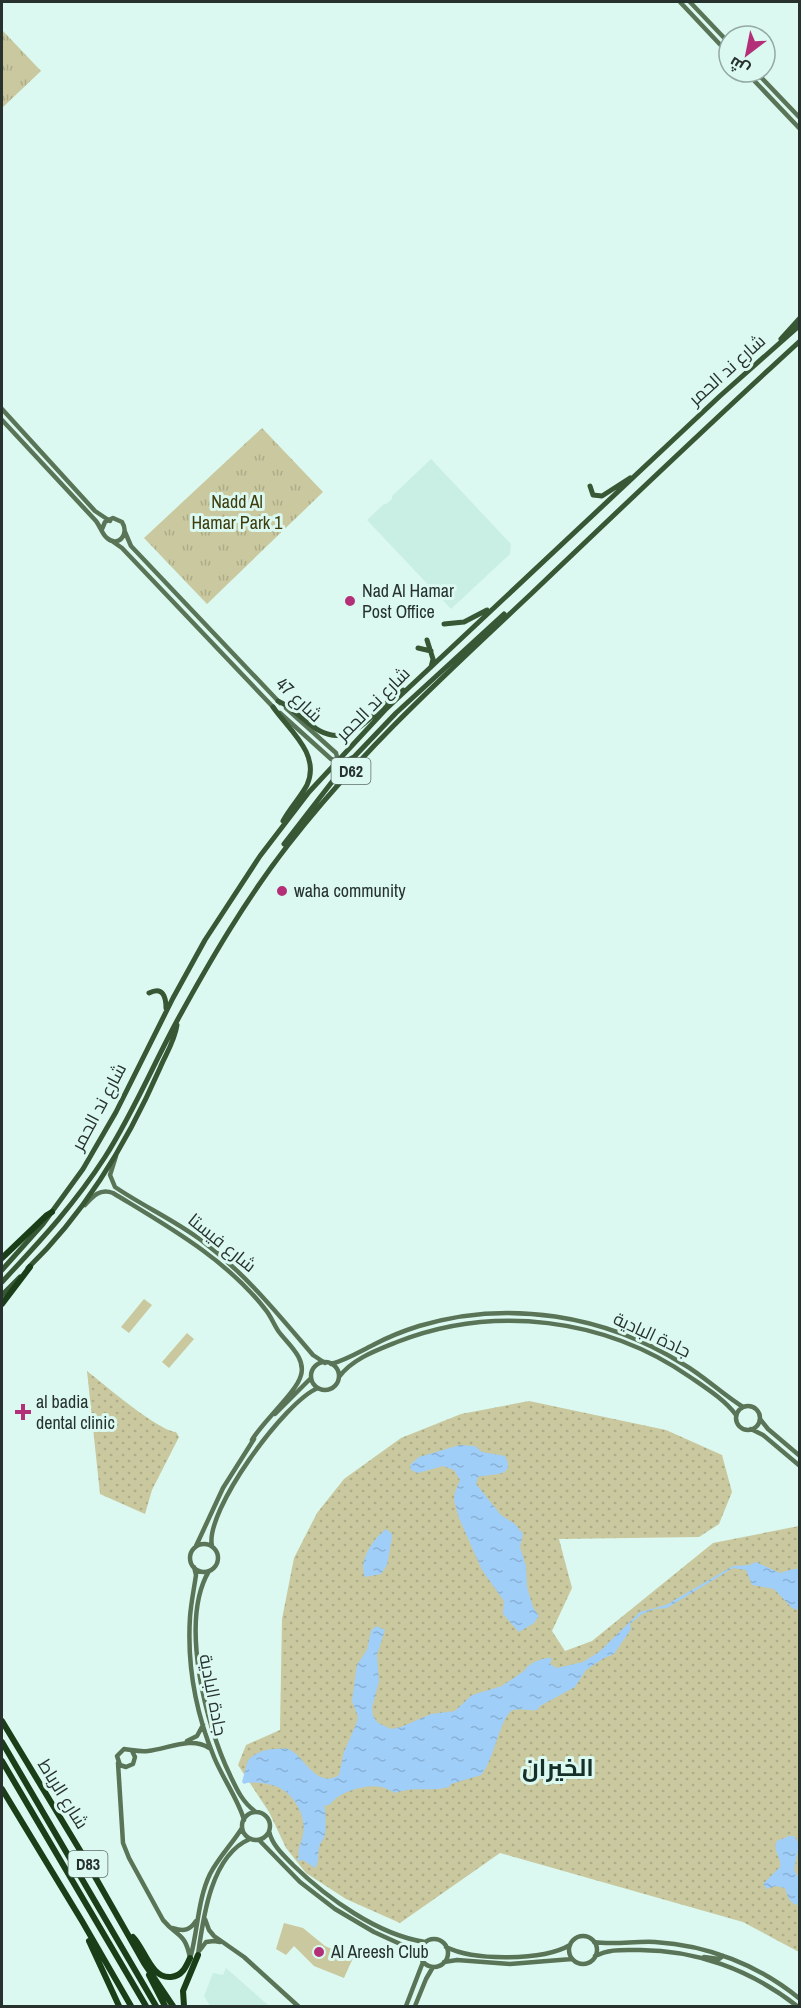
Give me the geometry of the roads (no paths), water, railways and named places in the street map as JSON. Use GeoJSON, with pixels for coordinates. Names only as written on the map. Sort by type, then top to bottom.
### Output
{"type":"FeatureCollection","features":[{"type":"Feature","properties":{"kind":"highway"},"geometry":{"type":"LineString","coordinates":[[2,1258],[52,1212]]}},
{"type":"Feature","properties":{"kind":"highway"},"geometry":{"type":"LineString","coordinates":[[2,1304],[30,1266]]}},
{"type":"Feature","properties":{"kind":"highway","name":"شارع الرباط"},"geometry":{"type":"LineString","coordinates":[[2,1721],[144,1963],[173,2007]]}},
{"type":"Feature","properties":{"kind":"highway","name":"شارع الرباط"},"geometry":{"type":"LineString","coordinates":[[2,1742],[156,2007]]}},
{"type":"Feature","properties":{"kind":"highway","name":"شارع الرباط"},"geometry":{"type":"LineString","coordinates":[[2,1761],[146,2007]]}},
{"type":"Feature","properties":{"kind":"highway","name":"D83"},"geometry":{"type":"LineString","coordinates":[[2,1789],[131,2007]]}},
{"type":"Feature","properties":{"kind":"highway"},"geometry":{"type":"LineString","coordinates":[[2,1795],[19,1819]]}},
{"type":"Feature","properties":{"kind":"highway"},"geometry":{"type":"LineString","coordinates":[[82,1921],[96,1959],[119,2007]]}},
{"type":"Feature","properties":{"kind":"highway"},"geometry":{"type":"LineString","coordinates":[[129,1934],[140,1944],[154,1970],[160,1975],[167,1977],[178,1975],[186,1967],[190,1958]]}},
{"type":"Feature","properties":{"kind":"highway"},"geometry":{"type":"LineString","coordinates":[[184,2007],[183,1991],[198,1955]]}},
{"type":"Feature","properties":{"kind":"highway"},"geometry":{"type":"LineString","coordinates":[[144,1963],[165,2007]]}},
{"type":"Feature","properties":{"kind":"main road"},"geometry":{"type":"LineString","coordinates":[[779,343],[786,331],[800,318]]}},
{"type":"Feature","properties":{"kind":"main road","name":"شارع ند الحمر"},"geometry":{"type":"LineString","coordinates":[[2,1270],[52,1212],[79,1175],[105,1132],[192,962],[218,919],[278,831],[309,792],[385,710],[800,325]]}},
{"type":"Feature","properties":{"kind":"main road","name":"شارع ند الحمر"},"geometry":{"type":"LineString","coordinates":[[2,1282],[50,1231],[100,1163],[177,1020],[240,912],[307,822],[381,737],[704,428],[800,341]]}},
{"type":"Feature","properties":{"kind":"main road"},"geometry":{"type":"LineString","coordinates":[[590,486],[593,495],[602,496],[636,475]]}},
{"type":"Feature","properties":{"kind":"main road"},"geometry":{"type":"LineString","coordinates":[[444,624],[469,621],[496,605]]}},
{"type":"Feature","properties":{"kind":"main road"},"geometry":{"type":"LineString","coordinates":[[262,880],[268,866],[335,778],[339,770],[338,761],[346,761],[354,757],[404,706],[504,615],[518,606]]}},
{"type":"Feature","properties":{"kind":"main road"},"geometry":{"type":"LineString","coordinates":[[427,640],[433,662],[430,669]]}},
{"type":"Feature","properties":{"kind":"main road"},"geometry":{"type":"LineString","coordinates":[[418,648],[431,652]]}},
{"type":"Feature","properties":{"kind":"main road"},"geometry":{"type":"LineString","coordinates":[[278,701],[318,730],[339,735],[361,727],[400,692],[408,689]]}},
{"type":"Feature","properties":{"kind":"main road"},"geometry":{"type":"LineString","coordinates":[[273,707],[304,747],[310,765],[308,783],[287,813],[278,831]]}},
{"type":"Feature","properties":{"kind":"main road"},"geometry":{"type":"LineString","coordinates":[[149,993],[156,990],[164,994],[165,1013]]}},
{"type":"Feature","properties":{"kind":"main road"},"geometry":{"type":"LineString","coordinates":[[2,1295],[54,1242],[118,1151],[152,1086],[174,1037],[177,1020]]}},
{"type":"Feature","properties":{"kind":"street"},"geometry":{"type":"LineString","coordinates":[[680,2],[717,41]]}},
{"type":"Feature","properties":{"kind":"street"},"geometry":{"type":"LineString","coordinates":[[690,2],[717,30]]}},
{"type":"Feature","properties":{"kind":"street"},"geometry":{"type":"LineString","coordinates":[[757,84],[800,129]]}},
{"type":"Feature","properties":{"kind":"street"},"geometry":{"type":"LineString","coordinates":[[767,84],[800,118]]}},
{"type":"Feature","properties":{"kind":"street"},"geometry":{"type":"LineString","coordinates":[[2,409],[95,511],[110,520]]}},
{"type":"Feature","properties":{"kind":"street"},"geometry":{"type":"LineString","coordinates":[[2,420],[102,529],[105,536],[112,541],[119,540],[125,532],[124,524],[120,519],[113,518],[105,522],[102,529]]}},
{"type":"Feature","properties":{"kind":"street","name":"شارع 47"},"geometry":{"type":"LineString","coordinates":[[112,541],[124,550],[273,707],[331,759],[338,761],[336,753],[278,701],[131,546],[125,532]]}},
{"type":"Feature","properties":{"kind":"street","name":"شارع فيستا"},"geometry":{"type":"LineString","coordinates":[[118,1151],[111,1173],[112,1182],[117,1188],[199,1239],[246,1278],[313,1355],[328,1364]]}},
{"type":"Feature","properties":{"kind":"street","name":"شارع فيستا"},"geometry":{"type":"LineString","coordinates":[[73,1218],[95,1195],[105,1191],[113,1193],[185,1238],[219,1263],[267,1310],[274,1325],[300,1359],[302,1372],[296,1386],[262,1424],[252,1440]]}},
{"type":"Feature","properties":{"kind":"street"},"geometry":{"type":"LineString","coordinates":[[141,1210],[148,1206]]}},
{"type":"Feature","properties":{"kind":"street","name":"جادة البادية"},"geometry":{"type":"LineString","coordinates":[[328,1364],[398,1333],[439,1321],[489,1313],[541,1314],[591,1323],[640,1340],[684,1364],[743,1407]]}},
{"type":"Feature","properties":{"kind":"street","name":"جادة البادية"},"geometry":{"type":"LineString","coordinates":[[339,1377],[348,1366],[370,1354],[428,1332],[485,1321],[546,1322],[591,1331],[650,1353],[695,1381],[736,1415]]}},
{"type":"Feature","properties":{"kind":"street"},"geometry":{"type":"LineString","coordinates":[[196,1546],[206,1544],[217,1551],[218,1558],[215,1567],[209,1571],[200,1571],[194,1568],[190,1556],[223,1488],[252,1440],[311,1378],[315,1367],[328,1364],[337,1370],[339,1377],[332,1388],[325,1390],[318,1388],[311,1378]]}},
{"type":"Feature","properties":{"kind":"street"},"geometry":{"type":"LineString","coordinates":[[212,1546],[214,1528],[230,1492],[254,1453],[290,1410],[318,1388]]}},
{"type":"Feature","properties":{"kind":"street"},"geometry":{"type":"LineString","coordinates":[[800,1456],[768,1429],[759,1419],[756,1409],[750,1406],[743,1407],[736,1415],[736,1421],[740,1427],[761,1434],[800,1466]]}},
{"type":"Feature","properties":{"kind":"street"},"geometry":{"type":"LineString","coordinates":[[751,1429],[757,1425],[759,1419]]}},
{"type":"Feature","properties":{"kind":"street","name":"جادة البادية"},"geometry":{"type":"LineString","coordinates":[[194,1568],[196,1578],[191,1605],[189,1644],[193,1680],[210,1749],[244,1820]]}},
{"type":"Feature","properties":{"kind":"street","name":"جادة البادية"},"geometry":{"type":"LineString","coordinates":[[209,1571],[203,1583],[197,1609],[198,1661],[204,1701],[225,1765],[245,1803],[256,1812]]}},
{"type":"Feature","properties":{"kind":"street"},"geometry":{"type":"LineString","coordinates":[[179,1745],[195,1738],[203,1725]]}},
{"type":"Feature","properties":{"kind":"street"},"geometry":{"type":"LineString","coordinates":[[190,1958],[184,1938],[168,1925],[158,1912],[126,1853],[121,1833],[117,1755],[120,1751],[127,1749],[149,1751],[195,1742],[210,1749]]}},
{"type":"Feature","properties":{"kind":"street"},"geometry":{"type":"LineString","coordinates":[[132,1751],[135,1760]]}},
{"type":"Feature","properties":{"kind":"street"},"geometry":{"type":"LineString","coordinates":[[118,1781],[126,1767],[131,1766],[135,1760],[149,1751]]}},
{"type":"Feature","properties":{"kind":"street"},"geometry":{"type":"LineString","coordinates":[[118,1763],[126,1767]]}},
{"type":"Feature","properties":{"kind":"street"},"geometry":{"type":"LineString","coordinates":[[190,1958],[202,1916],[210,1891],[220,1870],[237,1846],[250,1839],[259,1840],[269,1831],[270,1825],[266,1817],[256,1812],[248,1815],[244,1820],[242,1828],[211,1873],[202,1895],[202,1916],[198,1955]]}},
{"type":"Feature","properties":{"kind":"street"},"geometry":{"type":"LineString","coordinates":[[242,1828],[250,1839]]}},
{"type":"Feature","properties":{"kind":"street"},"geometry":{"type":"LineString","coordinates":[[269,1831],[272,1842],[284,1855],[330,1897],[374,1923],[407,1938],[425,1942],[436,1939],[442,1942],[448,1953],[444,1962]]}},
{"type":"Feature","properties":{"kind":"street"},"geometry":{"type":"LineString","coordinates":[[259,1840],[300,1882],[329,1905],[360,1925],[420,1953]]}},
{"type":"Feature","properties":{"kind":"street"},"geometry":{"type":"LineString","coordinates":[[168,1925],[181,1931],[186,1930],[202,1916]]}},
{"type":"Feature","properties":{"kind":"street"},"geometry":{"type":"LineString","coordinates":[[202,1916],[211,1932],[244,1957],[297,2007]]}},
{"type":"Feature","properties":{"kind":"street"},"geometry":{"type":"LineString","coordinates":[[446,1947],[460,1953],[512,1956],[557,1952],[582,1936],[594,1942],[665,1943],[723,1956],[765,1975],[800,1999]]}},
{"type":"Feature","properties":{"kind":"street"},"geometry":{"type":"LineString","coordinates":[[198,1955],[202,1946],[209,1941],[226,1944]]}},
{"type":"Feature","properties":{"kind":"street"},"geometry":{"type":"LineString","coordinates":[[406,2007],[423,1962],[420,1953],[425,1942]]}},
{"type":"Feature","properties":{"kind":"street"},"geometry":{"type":"LineString","coordinates":[[415,2007],[426,1979],[434,1967],[444,1962],[457,1960],[517,1964],[572,1959],[584,1964],[592,1961],[596,1956],[597,1950],[594,1942]]}},
{"type":"Feature","properties":{"kind":"street"},"geometry":{"type":"LineString","coordinates":[[570,1945],[569,1953],[572,1959]]}},
{"type":"Feature","properties":{"kind":"street"},"geometry":{"type":"LineString","coordinates":[[596,1956],[612,1950],[645,1950],[674,1952],[702,1958],[748,1975],[769,1986],[797,2007]]}},
{"type":"Feature","properties":{"kind":"street"},"geometry":{"type":"LineString","coordinates":[[702,1958],[709,1956],[719,1959],[723,1956]]}},
{"type":"Feature","properties":{"kind":"street"},"geometry":{"type":"LineString","coordinates":[[423,1962],[434,1967]]}},
{"type":"Feature","properties":{"kind":"water"},"geometry":{"type":"Polygon","coordinates":[[[460,1445],[475,1446],[482,1452],[505,1456],[508,1463],[505,1471],[478,1477],[476,1484],[501,1515],[515,1524],[523,1534],[520,1547],[526,1566],[527,1587],[533,1607],[539,1616],[534,1623],[519,1632],[503,1614],[504,1601],[482,1570],[459,1518],[454,1500],[460,1480],[454,1470],[443,1466],[418,1473],[411,1470],[410,1465],[419,1457],[460,1445]]]}},
{"type":"Feature","properties":{"kind":"water"},"geometry":{"type":"Polygon","coordinates":[[[386,1529],[392,1534],[387,1565],[381,1574],[365,1577],[363,1571],[365,1557],[376,1538],[386,1529]]]}},
{"type":"Feature","properties":{"kind":"water"},"geometry":{"type":"Polygon","coordinates":[[[756,1562],[780,1573],[799,1569],[799,1610],[792,1608],[774,1589],[752,1585],[746,1570],[733,1568],[667,1608],[655,1609],[642,1614],[630,1624],[631,1629],[614,1654],[586,1670],[575,1687],[540,1706],[537,1710],[516,1709],[509,1713],[481,1775],[442,1788],[395,1793],[375,1786],[361,1788],[346,1793],[331,1804],[324,1806],[325,1835],[319,1847],[315,1868],[297,1859],[304,1826],[300,1811],[292,1797],[272,1785],[242,1782],[248,1760],[260,1752],[274,1749],[294,1752],[310,1770],[323,1778],[339,1775],[344,1752],[358,1716],[352,1701],[357,1665],[367,1650],[371,1631],[376,1626],[385,1630],[377,1655],[379,1681],[372,1708],[373,1716],[378,1723],[391,1729],[431,1714],[455,1711],[472,1695],[502,1686],[529,1665],[540,1660],[552,1658],[550,1664],[557,1668],[583,1662],[599,1652],[640,1612],[666,1605],[733,1566],[756,1562]]]}},
{"type":"Feature","properties":{"kind":"water"},"geometry":{"type":"Polygon","coordinates":[[[794,1836],[799,1844],[794,1870],[799,1878],[799,1905],[791,1902],[785,1888],[775,1886],[767,1889],[763,1884],[780,1867],[777,1841],[794,1836]]]}},
{"type":"Feature","properties":{"kind":"place","name":"Nad Al Hamar Post Office"},"geometry":{"type":"Point","coordinates":[350,601]}},
{"type":"Feature","properties":{"kind":"place","name":"waha community"},"geometry":{"type":"Point","coordinates":[282,891]}},
{"type":"Feature","properties":{"kind":"place","name":"al badia dental clinic"},"geometry":{"type":"Point","coordinates":[23,1412]}},
{"type":"Feature","properties":{"kind":"place","name":"Al Areesh Club"},"geometry":{"type":"Point","coordinates":[319,1952]}},
{"type":"Feature","properties":{"kind":"district","name":"الخيران"},"geometry":{"type":"Point","coordinates":[558,1768]}},
{"type":"Feature","properties":{"kind":"park label","name":"Nadd Al Hamar Park 1"},"geometry":{"type":"Point","coordinates":[237,512]}}]}
